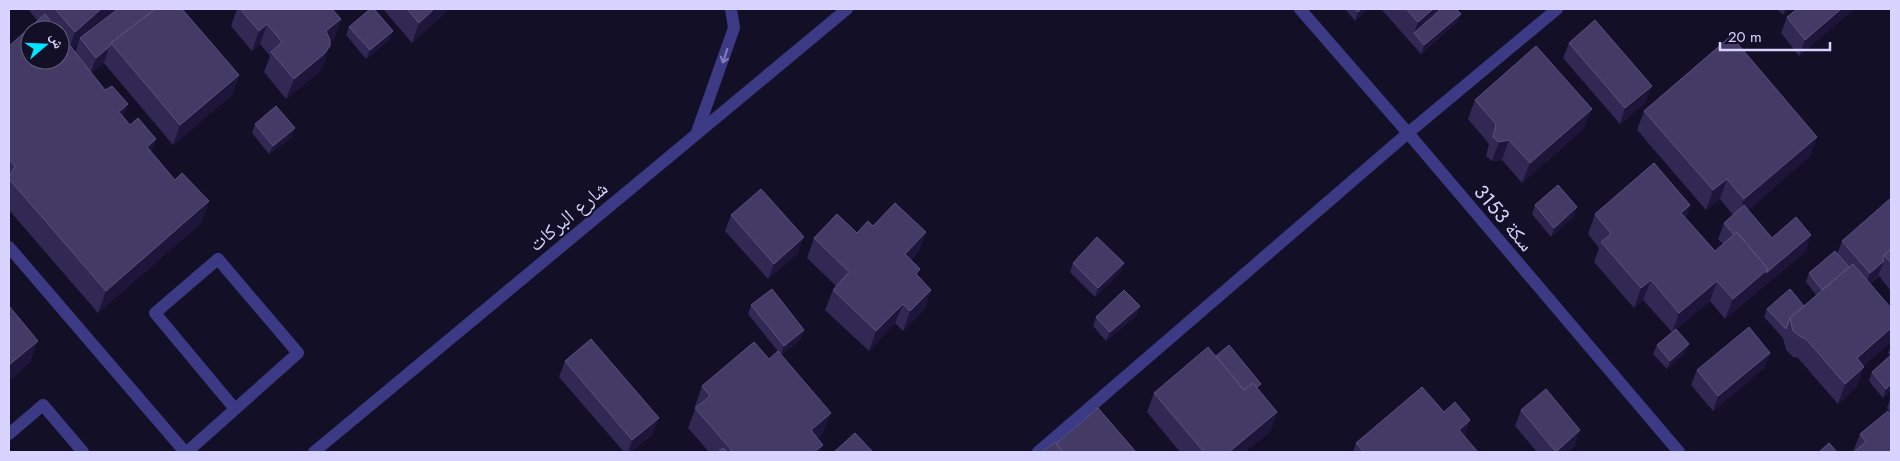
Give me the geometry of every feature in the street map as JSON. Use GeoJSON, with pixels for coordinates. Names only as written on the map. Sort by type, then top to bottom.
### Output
{"type":"FeatureCollection","features":[{"type":"Feature","properties":{"kind":"street"},"geometry":{"type":"LineString","coordinates":[[696,134],[734,28],[731,9]]}},
{"type":"Feature","properties":{"kind":"street","name":"شارع البركات"},"geometry":{"type":"LineString","coordinates":[[314,452],[847,9]]}},
{"type":"Feature","properties":{"kind":"street","name":"سكة 3153"},"geometry":{"type":"LineString","coordinates":[[1300,9],[1679,452]]}},
{"type":"Feature","properties":{"kind":"street"},"geometry":{"type":"LineString","coordinates":[[1038,452],[1408,133],[1557,9]]}},
{"type":"Feature","properties":{"kind":"street"},"geometry":{"type":"LineString","coordinates":[[9,247],[186,452],[235,409],[298,352],[218,259],[156,312],[235,409]]}},
{"type":"Feature","properties":{"kind":"street"},"geometry":{"type":"LineString","coordinates":[[9,434],[43,405],[83,452]]}},
{"type":"Feature","properties":{"kind":"building"},"geometry":{"type":"Polygon","coordinates":[[[55,9],[101,9],[75,32],[70,26],[70,20],[65,20],[55,9]]]}},
{"type":"Feature","properties":{"kind":"building"},"geometry":{"type":"Polygon","coordinates":[[[118,9],[155,9],[111,43],[96,58],[80,38],[118,9]]]}},
{"type":"Feature","properties":{"kind":"building"},"geometry":{"type":"Polygon","coordinates":[[[155,9],[182,9],[239,75],[180,125],[111,43],[155,9]]]}},
{"type":"Feature","properties":{"kind":"building"},"geometry":{"type":"Polygon","coordinates":[[[240,9],[332,9],[341,19],[326,31],[330,40],[330,46],[324,54],[294,79],[271,52],[282,42],[267,24],[259,31],[240,9]]]}},
{"type":"Feature","properties":{"kind":"building"},"geometry":{"type":"Polygon","coordinates":[[[370,9],[374,9],[393,31],[370,50],[349,27],[370,9]]]}},
{"type":"Feature","properties":{"kind":"building"},"geometry":{"type":"Polygon","coordinates":[[[407,9],[434,9],[419,23],[407,9]]]}},
{"type":"Feature","properties":{"kind":"building"},"geometry":{"type":"Polygon","coordinates":[[[1406,9],[1433,9],[1418,22],[1406,9]]]}},
{"type":"Feature","properties":{"kind":"building"},"geometry":{"type":"Polygon","coordinates":[[[1441,9],[1456,9],[1461,14],[1424,45],[1414,33],[1441,9]]]}},
{"type":"Feature","properties":{"kind":"building"},"geometry":{"type":"Polygon","coordinates":[[[1797,9],[1841,9],[1805,40],[1787,17],[1797,9]]]}},
{"type":"Feature","properties":{"kind":"building"},"geometry":{"type":"Polygon","coordinates":[[[45,14],[50,20],[38,20],[45,14]]]}},
{"type":"Feature","properties":{"kind":"building"},"geometry":{"type":"Polygon","coordinates":[[[1595,20],[1652,86],[1625,108],[1569,43],[1595,20]]]}},
{"type":"Feature","properties":{"kind":"building"},"geometry":{"type":"Polygon","coordinates":[[[20,36],[20,70],[70,70],[70,46],[105,90],[112,86],[128,104],[119,112],[130,125],[138,118],[156,139],[147,147],[175,180],[182,173],[209,201],[106,291],[9,179],[15,166],[9,159],[9,46],[20,36]]]}},
{"type":"Feature","properties":{"kind":"building"},"geometry":{"type":"Polygon","coordinates":[[[1731,36],[1817,137],[1744,199],[1727,179],[1713,190],[1644,111],[1731,36]]]}},
{"type":"Feature","properties":{"kind":"building"},"geometry":{"type":"Polygon","coordinates":[[[1536,46],[1592,109],[1530,163],[1509,140],[1499,142],[1493,137],[1496,124],[1475,100],[1536,46]]]}},
{"type":"Feature","properties":{"kind":"building"},"geometry":{"type":"Polygon","coordinates":[[[276,106],[295,128],[273,146],[255,124],[276,106]]]}},
{"type":"Feature","properties":{"kind":"building"},"geometry":{"type":"Polygon","coordinates":[[[1654,163],[1690,205],[1681,213],[1715,251],[1737,232],[1768,269],[1733,299],[1717,281],[1679,313],[1651,280],[1641,288],[1601,242],[1611,234],[1595,214],[1654,163]]]}},
{"type":"Feature","properties":{"kind":"building"},"geometry":{"type":"Polygon","coordinates":[[[1558,185],[1577,207],[1554,228],[1535,205],[1558,185]]]}},
{"type":"Feature","properties":{"kind":"building"},"geometry":{"type":"Polygon","coordinates":[[[761,189],[804,237],[774,264],[731,215],[761,189]]]}},
{"type":"Feature","properties":{"kind":"building"},"geometry":{"type":"Polygon","coordinates":[[[1891,198],[1891,249],[1884,255],[1884,261],[1870,273],[1842,241],[1891,198]]]}},
{"type":"Feature","properties":{"kind":"building"},"geometry":{"type":"Polygon","coordinates":[[[895,203],[926,232],[905,254],[920,269],[916,274],[931,290],[910,311],[903,304],[876,331],[833,290],[849,272],[814,238],[837,214],[857,233],[868,221],[873,226],[895,203]]]}},
{"type":"Feature","properties":{"kind":"building"},"geometry":{"type":"Polygon","coordinates":[[[1744,205],[1772,238],[1796,217],[1811,235],[1766,273],[1768,269],[1737,232],[1734,235],[1724,223],[1744,205]]]}},
{"type":"Feature","properties":{"kind":"building"},"geometry":{"type":"Polygon","coordinates":[[[1097,237],[1124,263],[1098,288],[1073,263],[1097,237]]]}},
{"type":"Feature","properties":{"kind":"building"},"geometry":{"type":"Polygon","coordinates":[[[1891,249],[1891,263],[1884,255],[1891,249]]]}},
{"type":"Feature","properties":{"kind":"building"},"geometry":{"type":"Polygon","coordinates":[[[1835,251],[1849,267],[1822,290],[1809,273],[1835,251]]]}},
{"type":"Feature","properties":{"kind":"building"},"geometry":{"type":"Polygon","coordinates":[[[1853,264],[1891,308],[1891,328],[1857,358],[1864,367],[1845,384],[1806,339],[1793,331],[1790,318],[1853,264]]]}},
{"type":"Feature","properties":{"kind":"building"},"geometry":{"type":"Polygon","coordinates":[[[772,289],[804,330],[784,346],[751,305],[772,289]]]}},
{"type":"Feature","properties":{"kind":"building"},"geometry":{"type":"Polygon","coordinates":[[[1790,289],[1804,306],[1790,318],[1786,329],[1767,309],[1790,289]]]}},
{"type":"Feature","properties":{"kind":"building"},"geometry":{"type":"Polygon","coordinates":[[[1124,290],[1140,306],[1110,332],[1096,317],[1124,290]]]}},
{"type":"Feature","properties":{"kind":"building"},"geometry":{"type":"Polygon","coordinates":[[[9,306],[38,341],[9,365],[9,306]]]}},
{"type":"Feature","properties":{"kind":"building"},"geometry":{"type":"Polygon","coordinates":[[[1749,327],[1770,353],[1718,396],[1697,370],[1749,327]]]}},
{"type":"Feature","properties":{"kind":"building"},"geometry":{"type":"Polygon","coordinates":[[[1676,329],[1689,344],[1670,361],[1657,345],[1676,329]]]}},
{"type":"Feature","properties":{"kind":"building"},"geometry":{"type":"Polygon","coordinates":[[[591,339],[659,418],[632,440],[565,361],[591,339]]]}},
{"type":"Feature","properties":{"kind":"building"},"geometry":{"type":"Polygon","coordinates":[[[754,342],[769,359],[778,351],[831,413],[811,430],[823,445],[814,452],[733,452],[695,408],[710,396],[702,386],[754,342]]]}},
{"type":"Feature","properties":{"kind":"building"},"geometry":{"type":"Polygon","coordinates":[[[1229,345],[1261,384],[1257,387],[1253,383],[1244,390],[1216,356],[1229,345]]]}},
{"type":"Feature","properties":{"kind":"building"},"geometry":{"type":"Polygon","coordinates":[[[1208,347],[1244,390],[1253,383],[1277,412],[1229,452],[1204,452],[1154,393],[1208,347]]]}},
{"type":"Feature","properties":{"kind":"building"},"geometry":{"type":"Polygon","coordinates":[[[1891,355],[1891,384],[1886,389],[1872,372],[1891,355]]]}},
{"type":"Feature","properties":{"kind":"building"},"geometry":{"type":"Polygon","coordinates":[[[1422,387],[1444,412],[1455,402],[1470,420],[1459,430],[1478,452],[1364,452],[1356,443],[1422,387]]]}},
{"type":"Feature","properties":{"kind":"building"},"geometry":{"type":"Polygon","coordinates":[[[1546,389],[1580,430],[1556,452],[1521,410],[1546,389]]]}},
{"type":"Feature","properties":{"kind":"building"},"geometry":{"type":"Polygon","coordinates":[[[1098,408],[1136,452],[1063,452],[1056,444],[1098,408]]]}},
{"type":"Feature","properties":{"kind":"building"},"geometry":{"type":"Polygon","coordinates":[[[1888,411],[1891,415],[1891,452],[1854,452],[1866,442],[1860,434],[1888,411]]]}},
{"type":"Feature","properties":{"kind":"building"},"geometry":{"type":"Polygon","coordinates":[[[855,433],[873,452],[834,452],[855,433]]]}},
{"type":"Feature","properties":{"kind":"building"},"geometry":{"type":"Polygon","coordinates":[[[1055,442],[1063,452],[1042,452],[1055,442]]]}},
{"type":"Feature","properties":{"kind":"building"},"geometry":{"type":"Polygon","coordinates":[[[1829,443],[1837,452],[1819,452],[1829,443]]]}},
{"type":"Feature","properties":{"kind":"building"},"geometry":{"type":"Polygon","coordinates":[[[723,448],[727,452],[718,452],[723,448]]]}}]}
